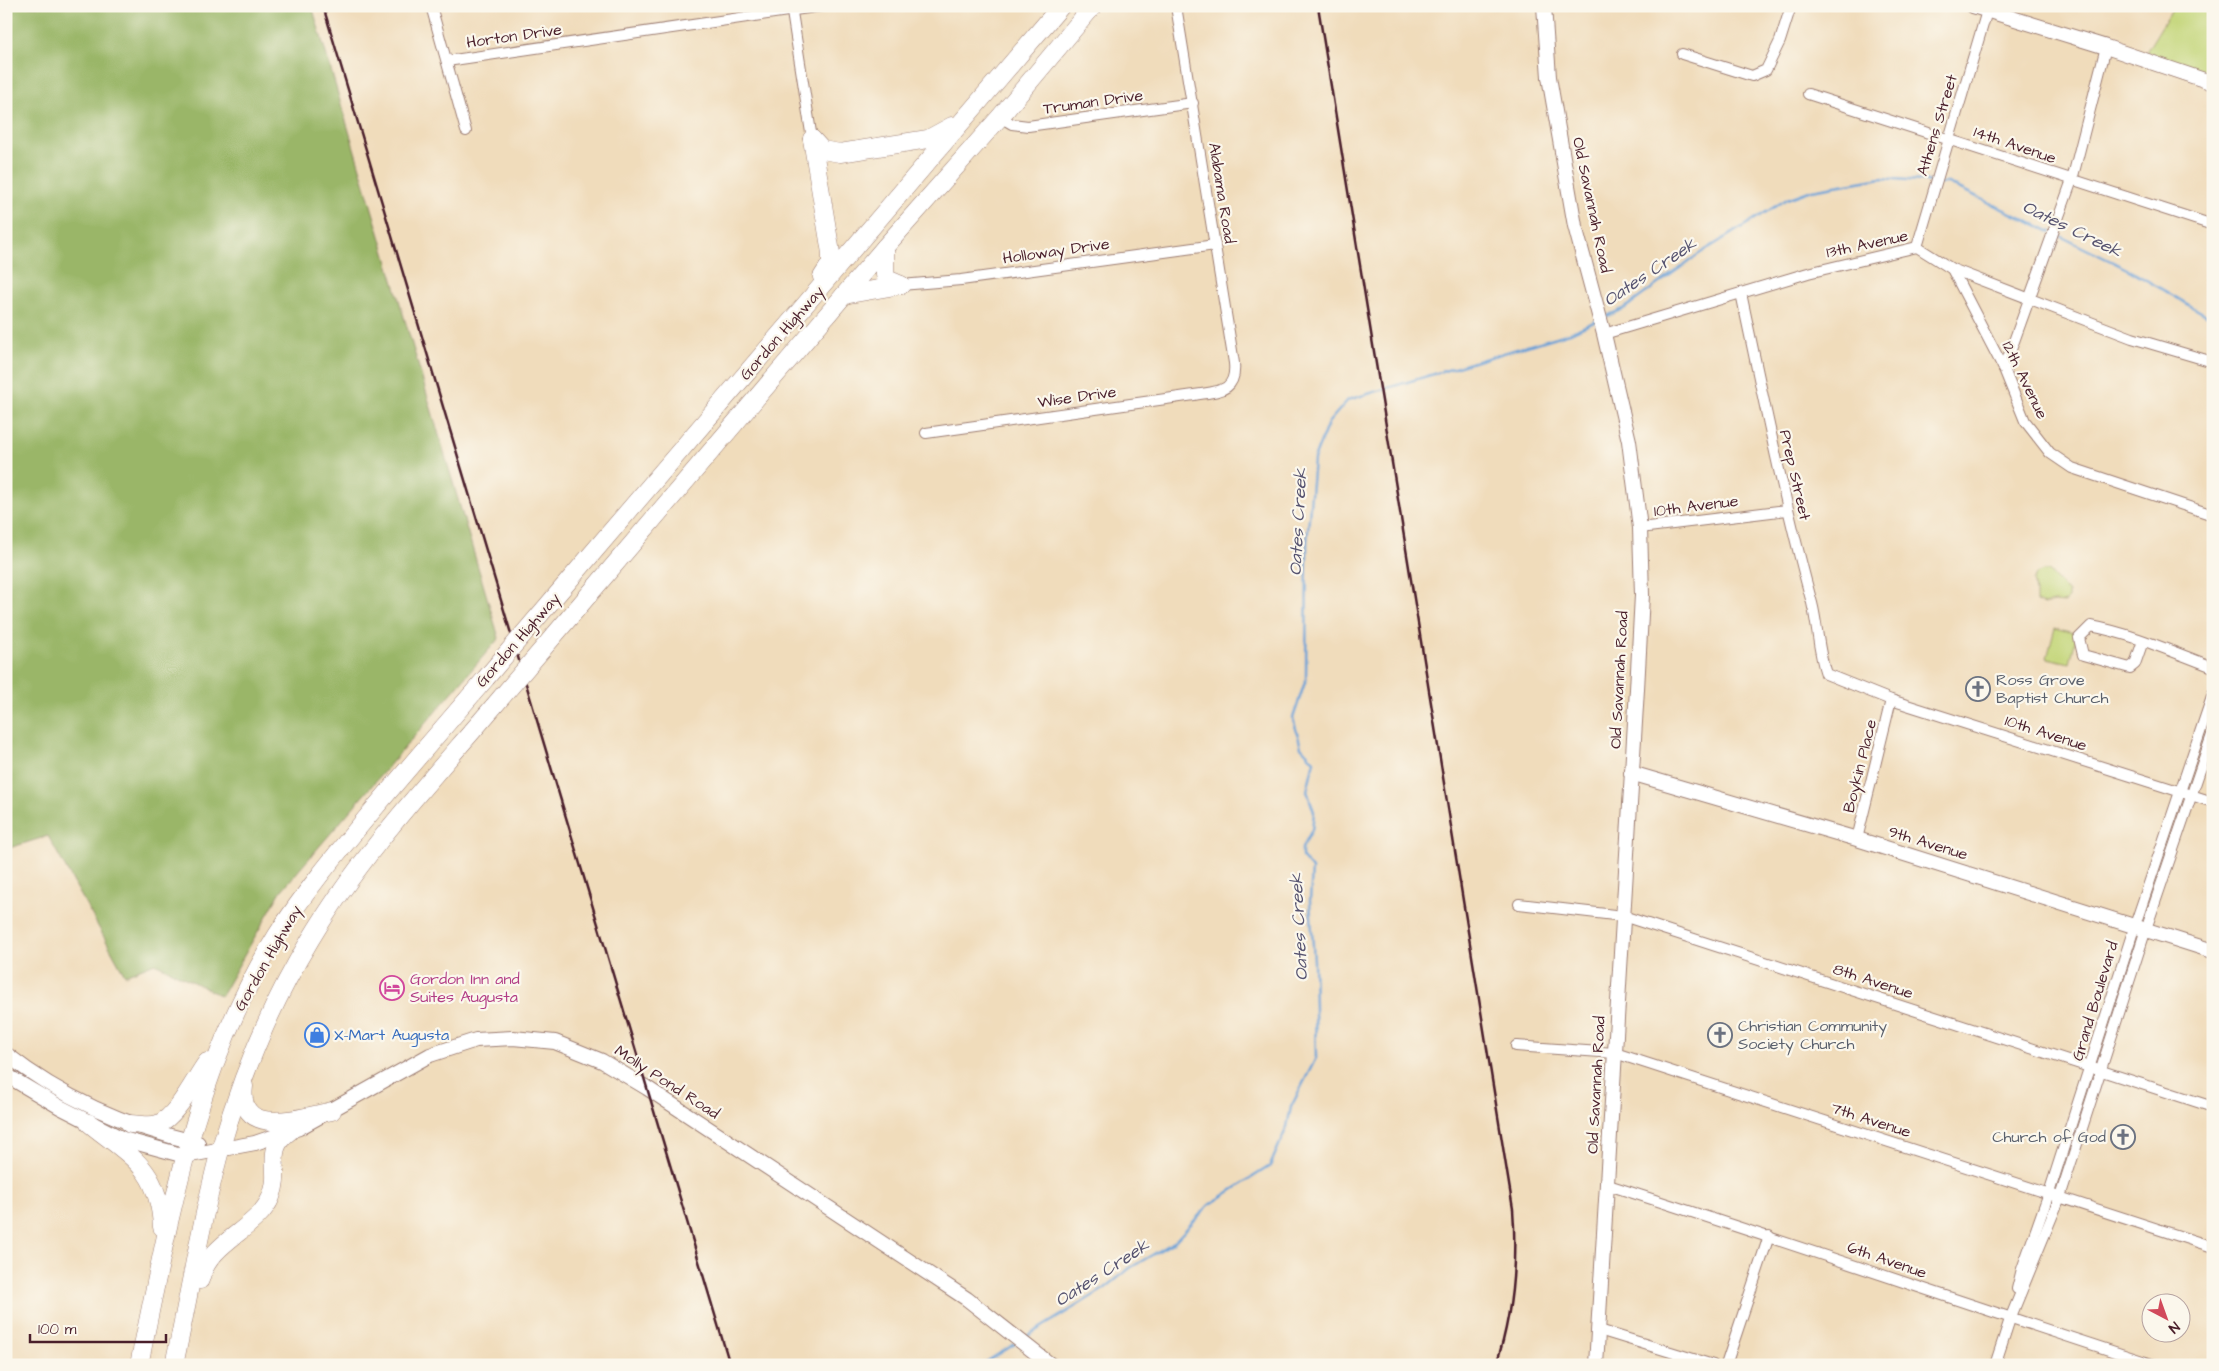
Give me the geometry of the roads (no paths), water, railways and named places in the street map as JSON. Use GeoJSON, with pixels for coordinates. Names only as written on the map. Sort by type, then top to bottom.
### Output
{"type":"FeatureCollection","features":[{"type":"Feature","properties":{"kind":"highway","name":"Gordon Highway"},"geometry":{"type":"LineString","coordinates":[[139,1365],[187,1148],[202,1097],[222,1044],[261,963],[310,888],[554,598],[1061,6]]}},
{"type":"Feature","properties":{"kind":"highway","name":"Gordon Highway"},"geometry":{"type":"LineString","coordinates":[[176,1365],[221,1148],[245,1074],[293,969],[336,898],[377,844],[494,706],[885,247],[1000,117],[1093,6]]}},
{"type":"Feature","properties":{"kind":"highway"},"geometry":{"type":"LineString","coordinates":[[812,139],[822,150],[829,153],[840,153],[928,139],[963,120]]}},
{"type":"Feature","properties":{"kind":"highway"},"geometry":{"type":"LineString","coordinates":[[812,139],[832,253],[831,263],[823,275],[816,294]]}},
{"type":"Feature","properties":{"kind":"highway"},"geometry":{"type":"LineString","coordinates":[[885,247],[885,276],[887,279],[901,285]]}},
{"type":"Feature","properties":{"kind":"highway"},"geometry":{"type":"LineString","coordinates":[[844,296],[901,285]]}},
{"type":"Feature","properties":{"kind":"highway"},"geometry":{"type":"LineString","coordinates":[[130,1124],[157,1125],[164,1120],[175,1109],[206,1062],[222,1044]]}},
{"type":"Feature","properties":{"kind":"highway"},"geometry":{"type":"LineString","coordinates":[[245,1074],[243,1101],[248,1111],[262,1121],[278,1122],[332,1111]]}},
{"type":"Feature","properties":{"kind":"highway"},"geometry":{"type":"LineString","coordinates":[[89,1123],[132,1158],[154,1185],[160,1203],[164,1250]]}},
{"type":"Feature","properties":{"kind":"highway"},"geometry":{"type":"LineString","coordinates":[[176,1365],[188,1338],[203,1267],[215,1253],[268,1203],[275,1182],[274,1153],[279,1139],[290,1131]]}},
{"type":"Feature","properties":{"kind":"street"},"geometry":{"type":"LineString","coordinates":[[431,6],[466,131]]}},
{"type":"Feature","properties":{"kind":"street","name":"Horton Drive"},"geometry":{"type":"LineString","coordinates":[[447,62],[792,8],[822,6]]}},
{"type":"Feature","properties":{"kind":"street","name":"Alabama Road"},"geometry":{"type":"LineString","coordinates":[[1176,6],[1234,363],[1235,373],[1231,384]]}},
{"type":"Feature","properties":{"kind":"street","name":"Old Savannah Road"},"geometry":{"type":"LineString","coordinates":[[1544,6],[1549,77],[1575,226],[1601,322],[1629,441],[1640,528],[1642,595],[1596,1365]]}},
{"type":"Feature","properties":{"kind":"street"},"geometry":{"type":"LineString","coordinates":[[1682,54],[1752,76],[1766,70],[1780,42],[1791,6]]}},
{"type":"Feature","properties":{"kind":"street"},"geometry":{"type":"LineString","coordinates":[[1973,6],[1987,12],[2106,47],[2213,83]]}},
{"type":"Feature","properties":{"kind":"street"},"geometry":{"type":"LineString","coordinates":[[792,8],[812,139]]}},
{"type":"Feature","properties":{"kind":"street","name":"Athens Street"},"geometry":{"type":"LineString","coordinates":[[1917,248],[1987,12]]}},
{"type":"Feature","properties":{"kind":"street"},"geometry":{"type":"LineString","coordinates":[[2004,369],[2072,180],[2106,47]]}},
{"type":"Feature","properties":{"kind":"street","name":"14th Avenue"},"geometry":{"type":"LineString","coordinates":[[1808,94],[1949,138],[2213,225]]}},
{"type":"Feature","properties":{"kind":"street","name":"Truman Drive"},"geometry":{"type":"LineString","coordinates":[[1000,117],[1012,124],[1028,126],[1193,103]]}},
{"type":"Feature","properties":{"kind":"street","name":"Holloway Drive"},"geometry":{"type":"LineString","coordinates":[[901,285],[970,278],[1215,245]]}},
{"type":"Feature","properties":{"kind":"street","name":"13th Avenue"},"geometry":{"type":"LineString","coordinates":[[1601,322],[1741,293],[1808,273],[1917,248],[1952,269],[2132,338],[2213,362]]}},
{"type":"Feature","properties":{"kind":"street","name":"12th Avenue"},"geometry":{"type":"LineString","coordinates":[[1952,269],[2004,369],[2025,421],[2050,453],[2072,468],[2213,515]]}},
{"type":"Feature","properties":{"kind":"street","name":"Prep Street"},"geometry":{"type":"LineString","coordinates":[[1741,293],[1787,510],[1813,608],[1822,663]]}},
{"type":"Feature","properties":{"kind":"street","name":"Wise Drive"},"geometry":{"type":"LineString","coordinates":[[926,433],[1194,395],[1220,390],[1231,384]]}},
{"type":"Feature","properties":{"kind":"street","name":"10th Avenue"},"geometry":{"type":"LineString","coordinates":[[1640,528],[1787,510]]}},
{"type":"Feature","properties":{"kind":"street"},"geometry":{"type":"LineString","coordinates":[[2143,641],[2135,664],[2130,668],[2083,655],[2079,638],[2091,626],[2114,631],[2143,641],[2213,667]]}},
{"type":"Feature","properties":{"kind":"street","name":"10th Avenue"},"geometry":{"type":"LineString","coordinates":[[1822,663],[1826,674],[1891,700],[2213,802]]}},
{"type":"Feature","properties":{"kind":"street","name":"Grand Boulevard"},"geometry":{"type":"LineString","coordinates":[[2010,1318],[2060,1197],[2102,1071],[2180,791],[2213,694]]}},
{"type":"Feature","properties":{"kind":"street","name":"Boykin Place"},"geometry":{"type":"LineString","coordinates":[[1857,839],[1891,700]]}},
{"type":"Feature","properties":{"kind":"street","name":"Grand Boulevard"},"geometry":{"type":"LineString","coordinates":[[1996,1365],[2022,1269],[2091,1067],[2141,927],[2193,795],[2213,732]]}},
{"type":"Feature","properties":{"kind":"street","name":"9th Avenue"},"geometry":{"type":"LineString","coordinates":[[1631,773],[1857,839],[2213,951]]}},
{"type":"Feature","properties":{"kind":"street","name":"8th Avenue"},"geometry":{"type":"LineString","coordinates":[[1520,904],[1623,916],[2213,1107]]}},
{"type":"Feature","properties":{"kind":"street","name":"Molly Pond Road"},"geometry":{"type":"LineString","coordinates":[[221,1148],[255,1143],[290,1131],[332,1111],[422,1060],[462,1043],[476,1040],[513,1038],[537,1040],[567,1046],[602,1061],[647,1088],[967,1299],[1051,1365]]}},
{"type":"Feature","properties":{"kind":"street","name":"7th Avenue"},"geometry":{"type":"LineString","coordinates":[[1516,1046],[1616,1053],[2213,1246]]}},
{"type":"Feature","properties":{"kind":"street"},"geometry":{"type":"LineString","coordinates":[[6,1054],[53,1086],[100,1112],[187,1148]]}},
{"type":"Feature","properties":{"kind":"street"},"geometry":{"type":"LineString","coordinates":[[6,1075],[30,1091],[123,1139],[187,1148],[221,1148]]}},
{"type":"Feature","properties":{"kind":"street","name":"6th Avenue"},"geometry":{"type":"LineString","coordinates":[[1608,1185],[1769,1236],[2155,1365]]}},
{"type":"Feature","properties":{"kind":"street"},"geometry":{"type":"LineString","coordinates":[[1726,1365],[1769,1236]]}},
{"type":"Feature","properties":{"kind":"street"},"geometry":{"type":"LineString","coordinates":[[1599,1330],[1713,1365]]}},
{"type":"Feature","properties":{"kind":"waterway","name":"Oates Creek"},"geometry":{"type":"LineString","coordinates":[[1603,318],[1625,308],[1699,254],[1787,199],[1812,190],[1882,178],[1934,182]]}},
{"type":"Feature","properties":{"kind":"waterway","name":"Oates Creek"},"geometry":{"type":"LineString","coordinates":[[1940,183],[1948,183],[2051,232]]}},
{"type":"Feature","properties":{"kind":"waterway","name":"Oates Creek"},"geometry":{"type":"LineString","coordinates":[[2056,234],[2129,270],[2213,319]]}},
{"type":"Feature","properties":{"kind":"waterway","name":"Oates Creek"},"geometry":{"type":"LineString","coordinates":[[1024,1338],[1104,1289],[1130,1268],[1174,1242],[1209,1205],[1270,1166],[1287,1127],[1291,1107],[1316,1058],[1314,961],[1310,901],[1312,869],[1302,857],[1302,848],[1312,830],[1314,812],[1307,791],[1314,761],[1301,747],[1293,718],[1306,679],[1307,542],[1314,459],[1328,423],[1348,400],[1570,333],[1596,321]]}},
{"type":"Feature","properties":{"kind":"waterway","name":"Oates Creek"},"geometry":{"type":"LineString","coordinates":[[981,1365],[1015,1344]]}},
{"type":"Feature","properties":{"kind":"railway"},"geometry":{"type":"LineString","coordinates":[[323,6],[730,1365]]}},
{"type":"Feature","properties":{"kind":"railway"},"geometry":{"type":"LineString","coordinates":[[1318,6],[1513,1209],[1514,1268],[1510,1307],[1496,1365]]}},
{"type":"Feature","properties":{"kind":"place","name":"Ross Grove Baptist Church"},"geometry":{"type":"Point","coordinates":[1978,689]}},
{"type":"Feature","properties":{"kind":"place","name":"Gordon Inn and Suites Augusta"},"geometry":{"type":"Point","coordinates":[392,988]}},
{"type":"Feature","properties":{"kind":"place","name":"X-Mart Augusta"},"geometry":{"type":"Point","coordinates":[317,1035]}},
{"type":"Feature","properties":{"kind":"place","name":"Christian Community Society Church"},"geometry":{"type":"Point","coordinates":[1720,1035]}},
{"type":"Feature","properties":{"kind":"place","name":"Church of God"},"geometry":{"type":"Point","coordinates":[2123,1137]}}]}
